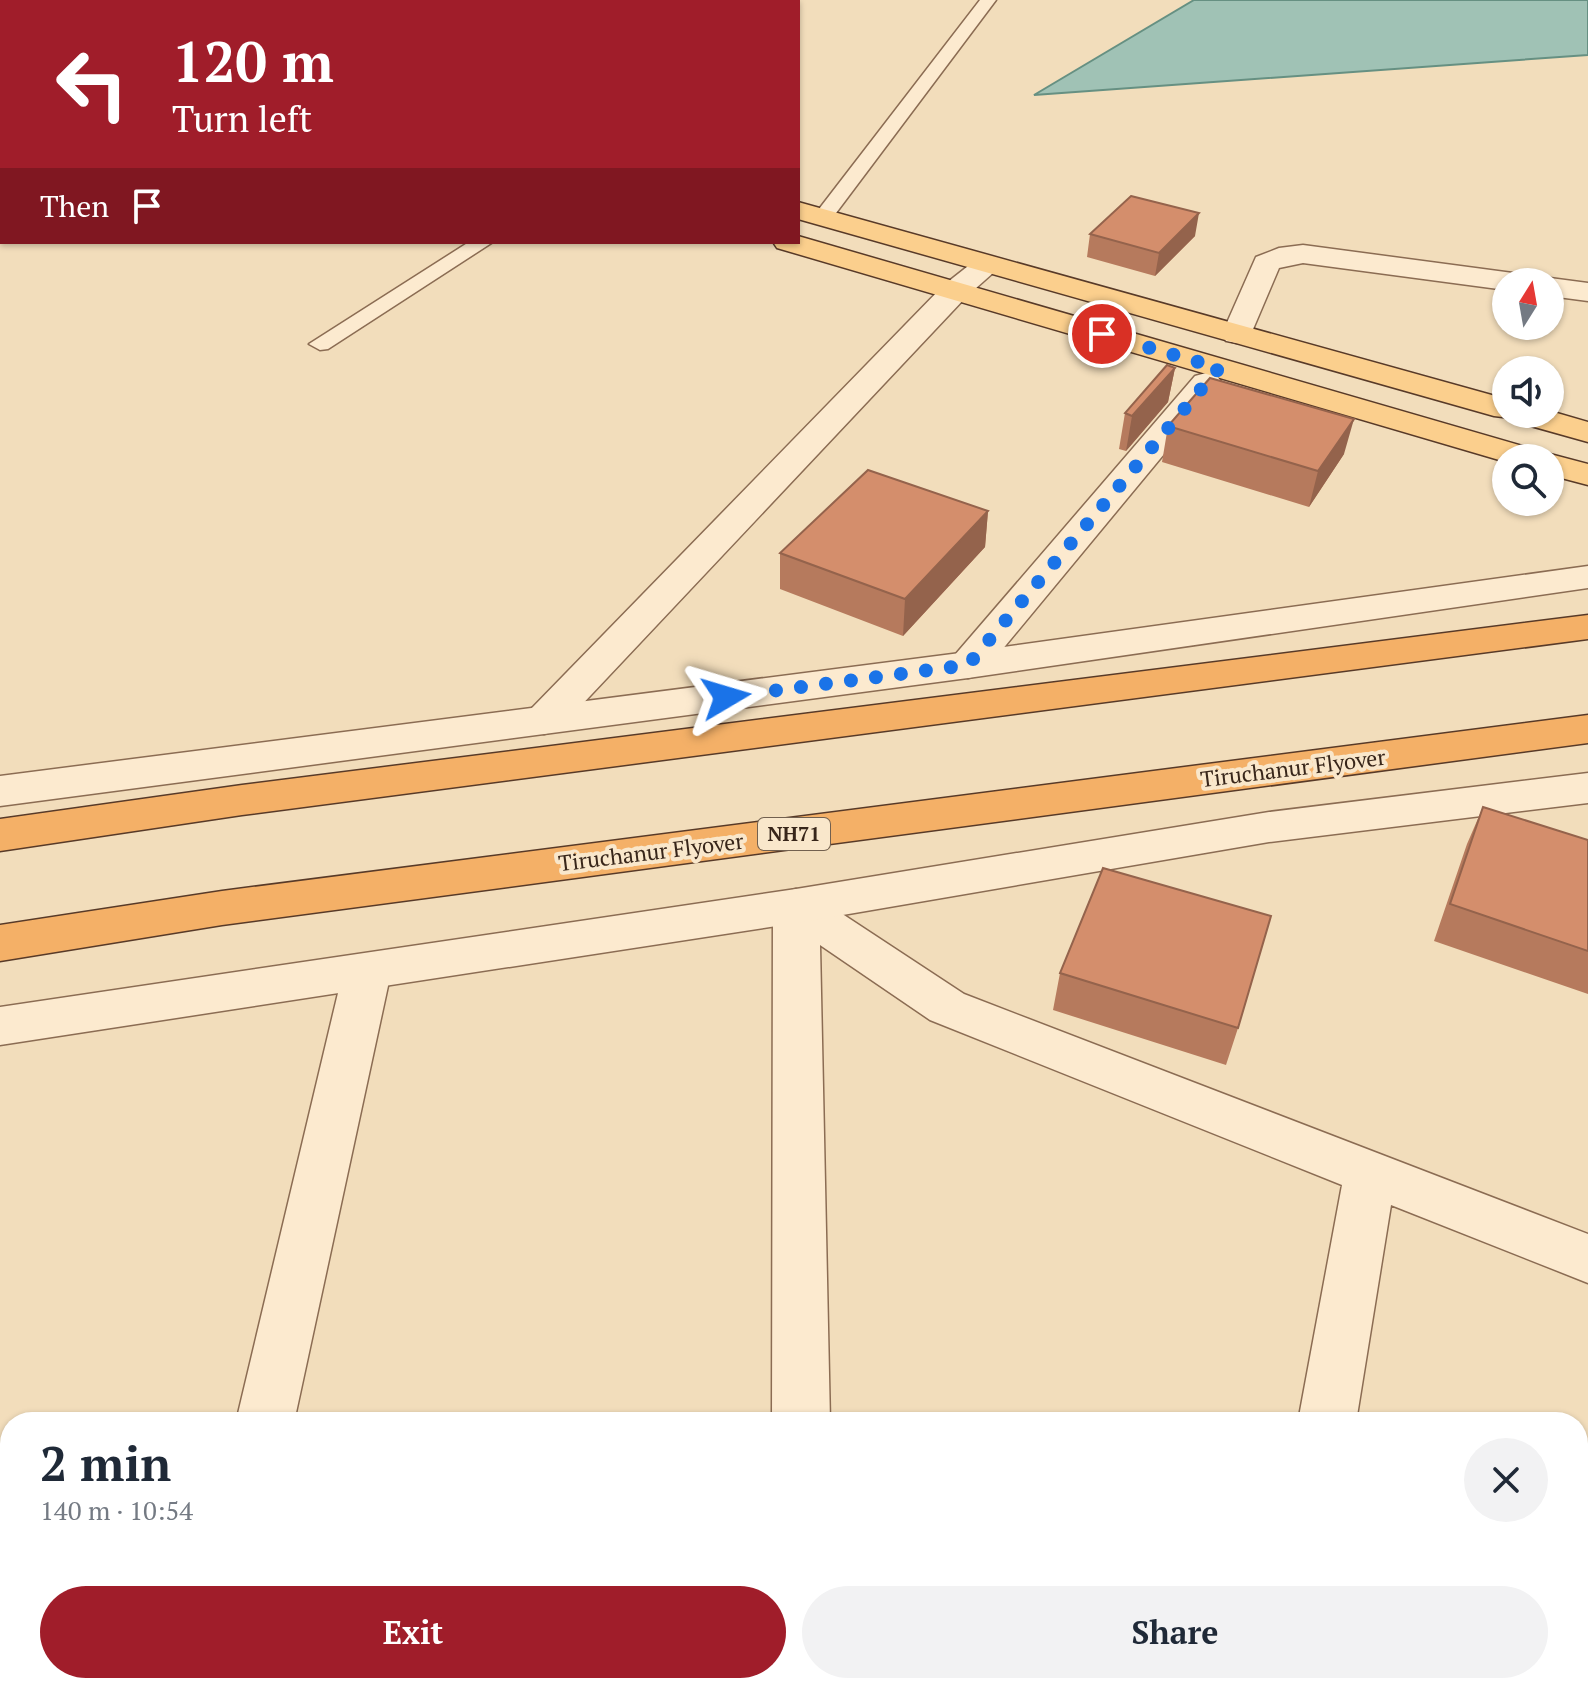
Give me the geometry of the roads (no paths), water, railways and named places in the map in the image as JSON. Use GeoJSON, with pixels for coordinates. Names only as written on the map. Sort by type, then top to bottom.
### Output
{"type":"FeatureCollection","features":[{"type":"Feature","properties":{"kind":"highway"},"geometry":{"type":"LineString","coordinates":[[0,835],[273,796],[1588,627]]}},
{"type":"Feature","properties":{"kind":"highway","name":"Tiruchanur Flyover"},"geometry":{"type":"LineString","coordinates":[[0,943],[222,908],[1588,729]]}},
{"type":"Feature","properties":{"kind":"main road"},"geometry":{"type":"LineString","coordinates":[[810,213],[1492,405]]}},
{"type":"Feature","properties":{"kind":"main road"},"geometry":{"type":"LineString","coordinates":[[794,244],[1492,448]]}},
{"type":"Feature","properties":{"kind":"main road"},"geometry":{"type":"LineString","coordinates":[[1564,425],[1588,432]]}},
{"type":"Feature","properties":{"kind":"main road"},"geometry":{"type":"LineString","coordinates":[[1564,468],[1588,475]]}},
{"type":"Feature","properties":{"kind":"street"},"geometry":{"type":"LineString","coordinates":[[1237,334],[1266,263],[1279,257],[1303,254],[1492,279]]}},
{"type":"Feature","properties":{"kind":"street"},"geometry":{"type":"LineString","coordinates":[[544,720],[955,291],[987,265]]}},
{"type":"Feature","properties":{"kind":"street"},"geometry":{"type":"LineString","coordinates":[[1564,289],[1588,292]]}},
{"type":"Feature","properties":{"kind":"street"},"geometry":{"type":"LineString","coordinates":[[968,665],[1219,368]]}},
{"type":"Feature","properties":{"kind":"street"},"geometry":{"type":"LineString","coordinates":[[0,791],[968,665],[1588,577]]}},
{"type":"Feature","properties":{"kind":"street"},"geometry":{"type":"LineString","coordinates":[[0,1026],[796,906],[1269,827],[1588,788]]}},
{"type":"Feature","properties":{"kind":"street"},"geometry":{"type":"LineString","coordinates":[[796,906],[947,1007],[1588,1259]]}},
{"type":"Feature","properties":{"kind":"street"},"geometry":{"type":"LineString","coordinates":[[796,906],[801,1412]]}},
{"type":"Feature","properties":{"kind":"street"},"geometry":{"type":"LineString","coordinates":[[267,1412],[367,972]]}},
{"type":"Feature","properties":{"kind":"street"},"geometry":{"type":"LineString","coordinates":[[1329,1412],[1370,1173]]}},
{"type":"Feature","properties":{"kind":"lane"},"geometry":{"type":"LineString","coordinates":[[810,213],[988,0]]}},
{"type":"Feature","properties":{"kind":"lane"},"geometry":{"type":"LineString","coordinates":[[320,344],[480,244]]}}]}
